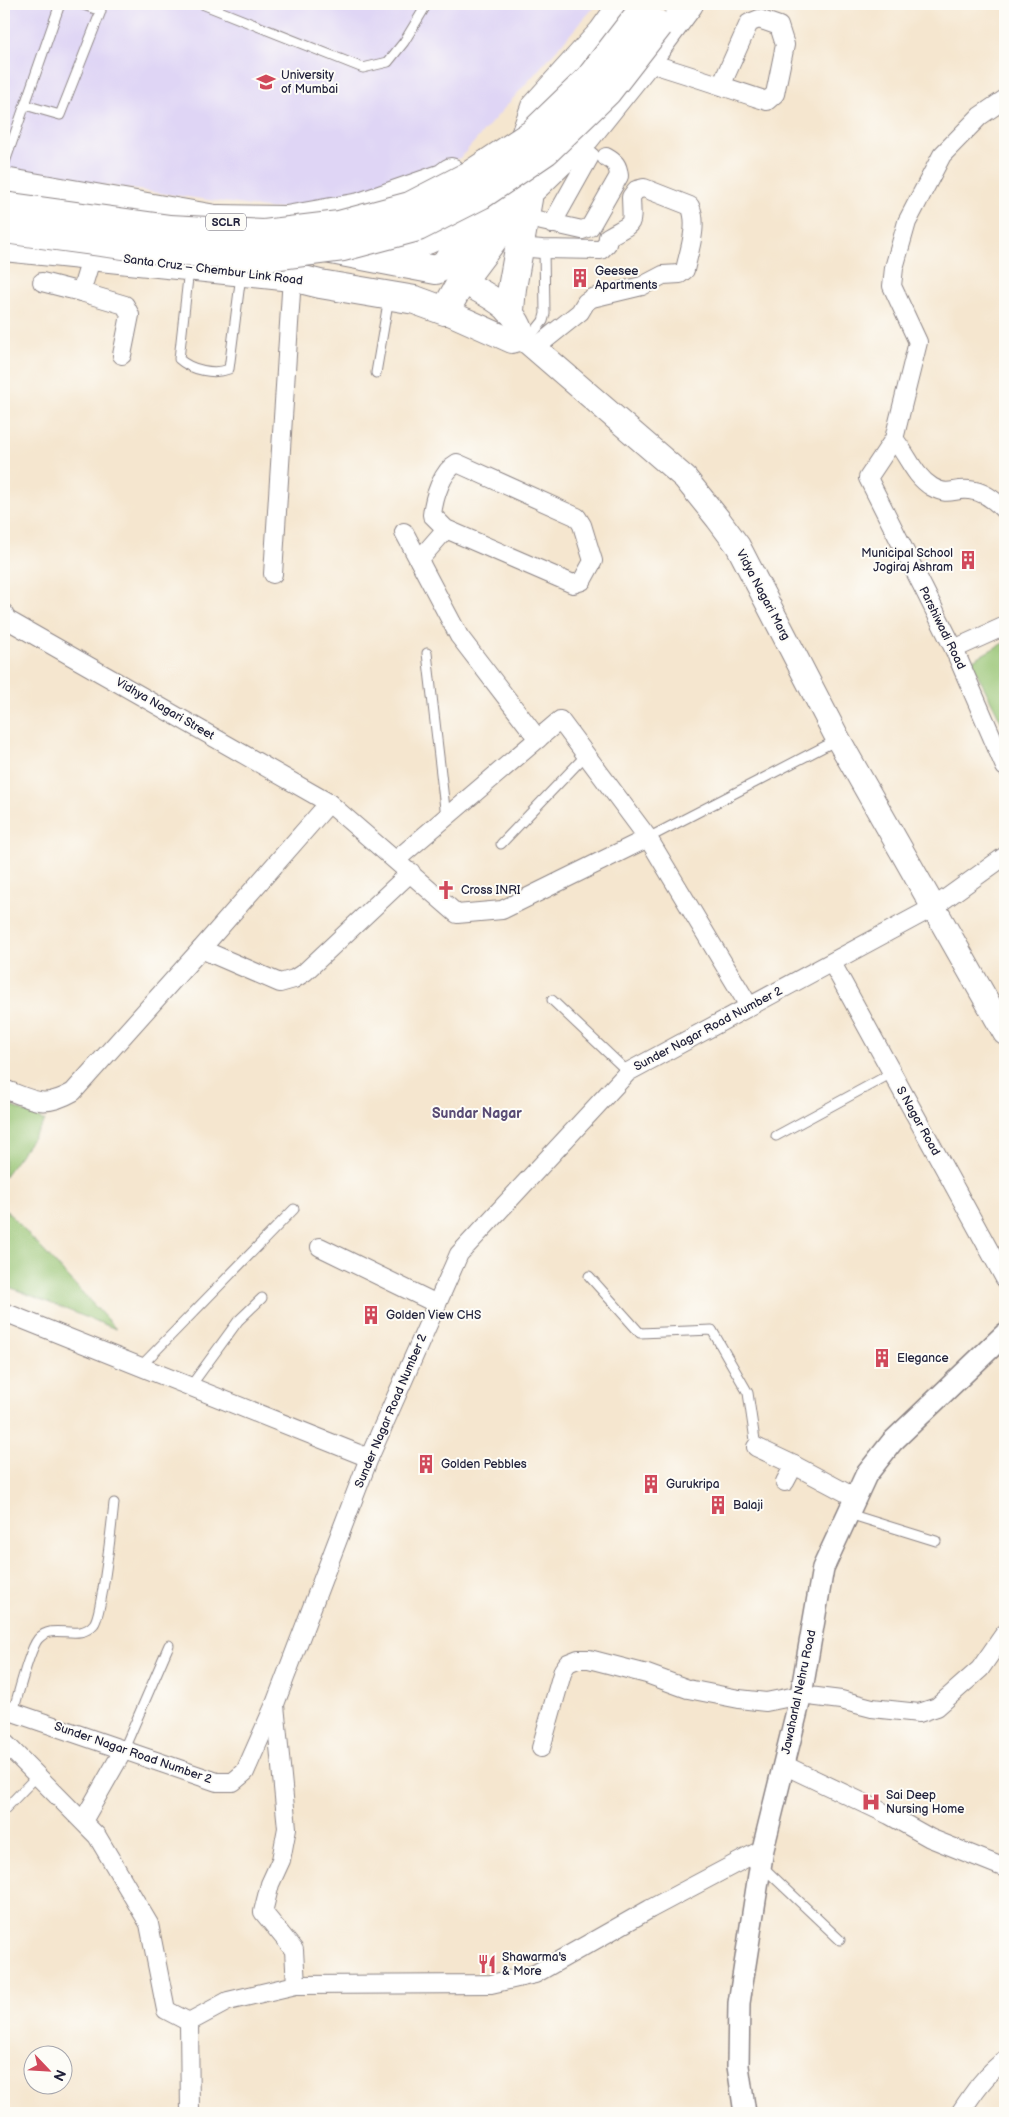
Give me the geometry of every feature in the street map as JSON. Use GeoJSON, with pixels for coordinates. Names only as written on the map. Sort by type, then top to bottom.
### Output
{"type":"FeatureCollection","features":[{"type":"Feature","properties":{"kind":"highway"},"geometry":{"type":"LineString","coordinates":[[215,219],[287,220],[360,206],[442,178],[507,134],[538,104],[603,32],[623,4]]}},
{"type":"Feature","properties":{"kind":"highway"},"geometry":{"type":"LineString","coordinates":[[445,311],[462,281],[526,205],[594,150],[646,62],[689,4]]}},
{"type":"Feature","properties":{"kind":"highway"},"geometry":{"type":"LineString","coordinates":[[4,206],[170,229],[264,234],[339,225],[410,206],[470,175],[532,134],[660,11]]}},
{"type":"Feature","properties":{"kind":"highway"},"geometry":{"type":"LineString","coordinates":[[4,229],[168,251],[264,257],[344,247],[418,227],[482,194],[546,151],[607,92],[660,11]]}},
{"type":"Feature","properties":{"kind":"highway"},"geometry":{"type":"LineString","coordinates":[[538,104],[594,150]]}},
{"type":"Feature","properties":{"kind":"highway"},"geometry":{"type":"LineString","coordinates":[[416,300],[436,270],[445,265],[515,164],[538,104]]}},
{"type":"Feature","properties":{"kind":"highway"},"geometry":{"type":"LineString","coordinates":[[320,247],[386,252],[426,240],[466,219],[515,164]]}},
{"type":"Feature","properties":{"kind":"highway","name":"SCLR"},"geometry":{"type":"LineString","coordinates":[[4,182],[215,219],[320,247],[436,270]]}},
{"type":"Feature","properties":{"kind":"highway"},"geometry":{"type":"LineString","coordinates":[[510,310],[512,288],[532,248],[526,205]]}},
{"type":"Feature","properties":{"kind":"highway","name":"Santa Cruz – Chembur Link Road"},"geometry":{"type":"LineString","coordinates":[[4,247],[292,277],[320,284],[416,300],[445,311]]}},
{"type":"Feature","properties":{"kind":"highway"},"geometry":{"type":"LineString","coordinates":[[436,270],[462,281]]}},
{"type":"Feature","properties":{"kind":"main road","name":"Vidya Nagari Marg"},"geometry":{"type":"LineString","coordinates":[[462,281],[510,310],[522,327],[528,343],[685,478],[738,546],[838,740],[1005,1033]]}},
{"type":"Feature","properties":{"kind":"main road"},"geometry":{"type":"LineString","coordinates":[[445,311],[512,341],[528,343]]}},
{"type":"Feature","properties":{"kind":"street"},"geometry":{"type":"LineString","coordinates":[[646,62],[720,86],[767,101],[775,94],[785,45],[779,26],[759,19],[750,23],[720,86]]}},
{"type":"Feature","properties":{"kind":"street","name":"Parshiwadi Road"},"geometry":{"type":"LineString","coordinates":[[1005,99],[980,116],[942,155],[907,222],[894,268],[892,286],[918,342],[894,439],[868,478],[954,649],[1005,767]]}},
{"type":"Feature","properties":{"kind":"street"},"geometry":{"type":"LineString","coordinates":[[526,205],[552,224],[582,230],[590,227],[619,176],[616,162],[594,150],[552,224]]}},
{"type":"Feature","properties":{"kind":"street"},"geometry":{"type":"LineString","coordinates":[[528,343],[580,312],[586,302],[592,298],[642,286],[663,275],[680,274],[685,270],[693,231],[693,212],[690,206],[644,188],[636,190],[631,197],[632,222],[628,228],[608,237],[606,244],[601,250],[532,248]]}},
{"type":"Feature","properties":{"kind":"street"},"geometry":{"type":"LineString","coordinates":[[81,292],[92,256]]}},
{"type":"Feature","properties":{"kind":"street"},"geometry":{"type":"LineString","coordinates":[[273,574],[292,277]]}},
{"type":"Feature","properties":{"kind":"street"},"geometry":{"type":"LineString","coordinates":[[42,282],[125,305],[130,315],[122,355]]}},
{"type":"Feature","properties":{"kind":"street"},"geometry":{"type":"LineString","coordinates":[[894,439],[902,449],[913,470],[931,486],[946,493],[968,490],[986,494],[1005,510]]}},
{"type":"Feature","properties":{"kind":"street"},"geometry":{"type":"LineString","coordinates":[[457,462],[577,517],[582,525],[593,561],[582,582],[573,584],[446,529],[432,515],[434,502],[449,467],[457,462]]}},
{"type":"Feature","properties":{"kind":"street"},"geometry":{"type":"LineString","coordinates":[[419,560],[446,529]]}},
{"type":"Feature","properties":{"kind":"street"},"geometry":{"type":"LineString","coordinates":[[404,532],[459,636],[538,739]]}},
{"type":"Feature","properties":{"kind":"street","name":"Vidhya Nagari Street"},"geometry":{"type":"LineString","coordinates":[[4,614],[6,619],[329,803],[411,872],[457,914],[502,910],[648,838]]}},
{"type":"Feature","properties":{"kind":"street"},"geometry":{"type":"LineString","coordinates":[[954,649],[1005,626]]}},
{"type":"Feature","properties":{"kind":"street"},"geometry":{"type":"LineString","coordinates":[[396,860],[560,720],[648,838],[749,1006]]}},
{"type":"Feature","properties":{"kind":"street"},"geometry":{"type":"LineString","coordinates":[[4,1089],[39,1102],[56,1101],[74,1092],[202,950],[329,803]]}},
{"type":"Feature","properties":{"kind":"street","name":"Sunder Nagar Road Number 2"},"geometry":{"type":"LineString","coordinates":[[9,1710],[217,1782],[233,1782],[245,1772],[275,1704],[369,1458],[459,1254],[628,1072],[749,1006],[832,964],[934,907],[1005,856]]}},
{"type":"Feature","properties":{"kind":"street"},"geometry":{"type":"LineString","coordinates":[[202,950],[280,982],[294,979],[305,972],[411,872]]}},
{"type":"Feature","properties":{"kind":"street","name":"S Nagar Road"},"geometry":{"type":"LineString","coordinates":[[832,964],[1005,1279]]}},
{"type":"Feature","properties":{"kind":"street"},"geometry":{"type":"LineString","coordinates":[[320,1247],[437,1304]]}},
{"type":"Feature","properties":{"kind":"street"},"geometry":{"type":"LineString","coordinates":[[4,1312],[369,1458]]}},
{"type":"Feature","properties":{"kind":"street","name":"Jawaharlal Nehru Road"},"geometry":{"type":"LineString","coordinates":[[744,2113],[738,2066],[739,2003],[762,1857],[801,1695],[823,1568],[866,1475],[892,1442],[1005,1334]]}},
{"type":"Feature","properties":{"kind":"street"},"geometry":{"type":"LineString","coordinates":[[756,1447],[794,1465],[852,1506]]}},
{"type":"Feature","properties":{"kind":"street"},"geometry":{"type":"LineString","coordinates":[[785,1482],[794,1465]]}},
{"type":"Feature","properties":{"kind":"street"},"geometry":{"type":"LineString","coordinates":[[541,1748],[563,1670],[568,1663],[578,1659],[589,1659],[647,1674],[688,1688],[739,1699],[766,1702],[801,1695],[841,1700],[872,1708],[919,1713],[936,1707],[980,1669],[1005,1633]]}},
{"type":"Feature","properties":{"kind":"street"},"geometry":{"type":"LineString","coordinates":[[275,1704],[287,1828],[281,1860],[270,1884],[263,1912],[294,1950],[296,1985]]}},
{"type":"Feature","properties":{"kind":"street"},"geometry":{"type":"LineString","coordinates":[[4,1742],[97,1836],[149,1924],[166,2010],[189,2022]]}},
{"type":"Feature","properties":{"kind":"street"},"geometry":{"type":"LineString","coordinates":[[83,1821],[124,1749]]}},
{"type":"Feature","properties":{"kind":"street"},"geometry":{"type":"LineString","coordinates":[[784,1765],[889,1815],[930,1838],[1005,1868]]}},
{"type":"Feature","properties":{"kind":"street"},"geometry":{"type":"LineString","coordinates":[[189,2022],[228,2001],[296,1985],[491,1984],[535,1974],[650,1909],[762,1857]]}},
{"type":"Feature","properties":{"kind":"street"},"geometry":{"type":"LineString","coordinates":[[189,2022],[190,2113]]}},
{"type":"Feature","properties":{"kind":"street"},"geometry":{"type":"LineString","coordinates":[[960,2113],[992,2070],[1005,2060]]}},
{"type":"Feature","properties":{"kind":"lane"},"geometry":{"type":"LineString","coordinates":[[4,165],[60,4]]}},
{"type":"Feature","properties":{"kind":"lane"},"geometry":{"type":"LineString","coordinates":[[25,105],[60,115],[101,11],[81,4]]}},
{"type":"Feature","properties":{"kind":"lane"},"geometry":{"type":"LineString","coordinates":[[202,4],[363,68],[388,62],[404,42],[427,4]]}},
{"type":"Feature","properties":{"kind":"lane"},"geometry":{"type":"LineString","coordinates":[[528,343],[543,321],[545,314],[532,248]]}},
{"type":"Feature","properties":{"kind":"lane"},"geometry":{"type":"LineString","coordinates":[[190,266],[179,359],[184,364],[196,369],[222,372],[229,369],[241,272]]}},
{"type":"Feature","properties":{"kind":"lane"},"geometry":{"type":"LineString","coordinates":[[376,373],[389,295]]}},
{"type":"Feature","properties":{"kind":"lane"},"geometry":{"type":"LineString","coordinates":[[427,653],[446,817]]}},
{"type":"Feature","properties":{"kind":"lane"},"geometry":{"type":"LineString","coordinates":[[648,838],[838,740]]}},
{"type":"Feature","properties":{"kind":"lane"},"geometry":{"type":"LineString","coordinates":[[501,844],[586,754]]}},
{"type":"Feature","properties":{"kind":"lane"},"geometry":{"type":"LineString","coordinates":[[552,1000],[628,1072]]}},
{"type":"Feature","properties":{"kind":"lane"},"geometry":{"type":"LineString","coordinates":[[776,1136],[892,1073]]}},
{"type":"Feature","properties":{"kind":"lane"},"geometry":{"type":"LineString","coordinates":[[140,1367],[294,1209]]}},
{"type":"Feature","properties":{"kind":"lane"},"geometry":{"type":"LineString","coordinates":[[589,1276],[640,1333],[712,1330],[748,1393],[756,1447]]}},
{"type":"Feature","properties":{"kind":"lane"},"geometry":{"type":"LineString","coordinates":[[190,1387],[238,1321],[262,1298]]}},
{"type":"Feature","properties":{"kind":"lane"},"geometry":{"type":"LineString","coordinates":[[9,1710],[38,1639],[50,1631],[82,1633],[95,1623],[100,1604],[114,1503]]}},
{"type":"Feature","properties":{"kind":"lane"},"geometry":{"type":"LineString","coordinates":[[852,1506],[936,1541]]}},
{"type":"Feature","properties":{"kind":"lane"},"geometry":{"type":"LineString","coordinates":[[124,1749],[169,1644]]}},
{"type":"Feature","properties":{"kind":"lane"},"geometry":{"type":"LineString","coordinates":[[4,1810],[37,1776]]}},
{"type":"Feature","properties":{"kind":"lane"},"geometry":{"type":"LineString","coordinates":[[762,1857],[840,1940]]}},
{"type":"Feature","properties":{"kind":"shaded area","name":"University of Mumbai"},"geometry":{"type":"Polygon","coordinates":[[[4,4],[597,4],[460,158],[358,199],[272,209],[4,171],[4,4]]]}},
{"type":"Feature","properties":{"kind":"green space"},"geometry":{"type":"Polygon","coordinates":[[[1005,642],[1005,729],[971,661],[1005,642]]]}},
{"type":"Feature","properties":{"kind":"green space"},"geometry":{"type":"Polygon","coordinates":[[[4,1103],[45,1121],[4,1177],[4,1103]]]}},
{"type":"Feature","properties":{"kind":"green space"},"geometry":{"type":"Polygon","coordinates":[[[4,1208],[116,1329],[4,1285],[4,1208]]]}},
{"type":"Feature","properties":{"kind":"place","name":"University of Mumbai"},"geometry":{"type":"Point","coordinates":[266,82]}},
{"type":"Feature","properties":{"kind":"place","name":"Geesee Apartments"},"geometry":{"type":"Point","coordinates":[580,278]}},
{"type":"Feature","properties":{"kind":"place","name":"Municipal School Jogiraj Ashram"},"geometry":{"type":"Point","coordinates":[968,560]}},
{"type":"Feature","properties":{"kind":"place","name":"Cross INRI"},"geometry":{"type":"Point","coordinates":[446,890]}},
{"type":"Feature","properties":{"kind":"place","name":"Golden View CHS"},"geometry":{"type":"Point","coordinates":[371,1315]}},
{"type":"Feature","properties":{"kind":"place","name":"Elegance"},"geometry":{"type":"Point","coordinates":[882,1358]}},
{"type":"Feature","properties":{"kind":"place","name":"Golden Pebbles"},"geometry":{"type":"Point","coordinates":[426,1464]}},
{"type":"Feature","properties":{"kind":"place","name":"Gurukripa"},"geometry":{"type":"Point","coordinates":[651,1484]}},
{"type":"Feature","properties":{"kind":"place","name":"Balaji"},"geometry":{"type":"Point","coordinates":[718,1505]}},
{"type":"Feature","properties":{"kind":"place","name":"Sai Deep Nursing Home"},"geometry":{"type":"Point","coordinates":[871,1802]}},
{"type":"Feature","properties":{"kind":"place","name":"Shawarma's & More"},"geometry":{"type":"Point","coordinates":[487,1964]}},
{"type":"Feature","properties":{"kind":"district","name":"Sundar Nagar"},"geometry":{"type":"Point","coordinates":[477,1113]}}]}
